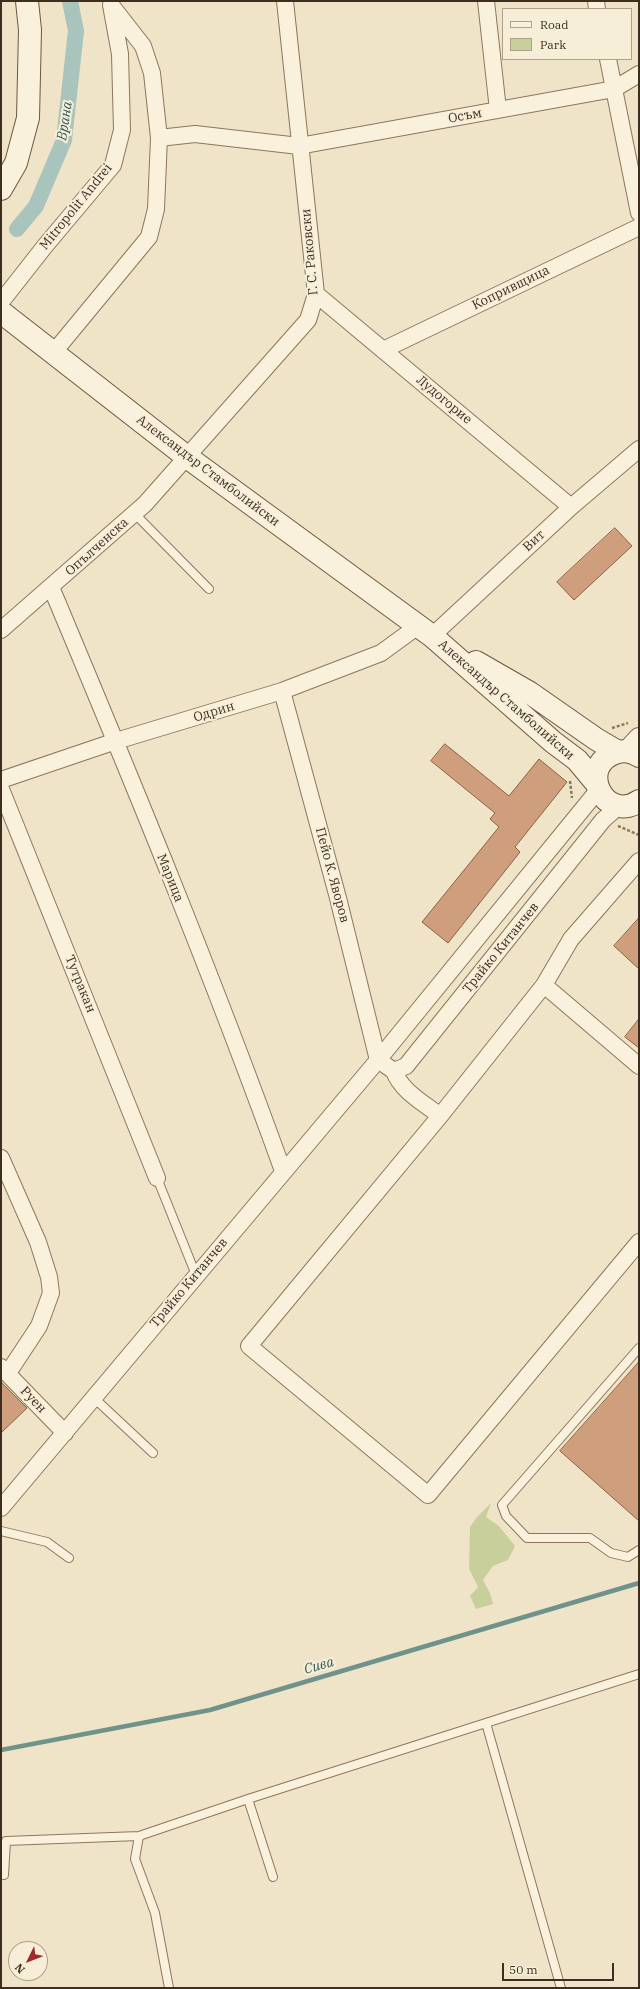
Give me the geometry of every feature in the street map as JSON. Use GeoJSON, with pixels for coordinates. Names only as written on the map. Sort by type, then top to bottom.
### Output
{"type":"FeatureCollection","features":[{"type":"Feature","properties":{"kind":"main road"},"geometry":{"type":"LineString","coordinates":[[1,189],[16,163],[28,118],[30,30],[27,1]]}},
{"type":"Feature","properties":{"kind":"main road","name":"Александър Стамболийски"},"geometry":{"type":"LineString","coordinates":[[1,312],[187,457],[425,631],[553,742],[577,760],[605,798],[631,807]]}},
{"type":"Feature","properties":{"kind":"main road","name":"Александър Стамболийски"},"geometry":{"type":"LineString","coordinates":[[425,631],[530,693],[596,739],[631,744]]}},
{"type":"Feature","properties":{"kind":"main road"},"geometry":{"type":"LineString","coordinates":[[598,787],[599,767],[610,755],[631,744]]}},
{"type":"Feature","properties":{"kind":"street","name":"Г. С. Раковски"},"geometry":{"type":"LineString","coordinates":[[187,457],[308,320],[316,294],[299,146],[285,1]]}},
{"type":"Feature","properties":{"kind":"street"},"geometry":{"type":"LineString","coordinates":[[486,1],[498,110]]}},
{"type":"Feature","properties":{"kind":"street"},"geometry":{"type":"LineString","coordinates":[[54,352],[149,238],[156,209],[159,138],[152,73],[143,46],[111,3]]}},
{"type":"Feature","properties":{"kind":"street","name":"Mitropolit Andrei"},"geometry":{"type":"LineString","coordinates":[[1,302],[45,246],[113,165],[122,130],[120,54],[111,3]]}},
{"type":"Feature","properties":{"kind":"street"},"geometry":{"type":"LineString","coordinates":[[608,60],[639,213]]}},
{"type":"Feature","properties":{"kind":"street","name":"Осъм"},"geometry":{"type":"LineString","coordinates":[[159,138],[195,134],[258,143],[299,146],[498,110],[615,95],[634,78]]}},
{"type":"Feature","properties":{"kind":"street","name":"Копривщица"},"geometry":{"type":"LineString","coordinates":[[383,350],[639,227]]}},
{"type":"Feature","properties":{"kind":"street","name":"Лудогорие"},"geometry":{"type":"LineString","coordinates":[[316,294],[571,507]]}},
{"type":"Feature","properties":{"kind":"street","name":"Вит"},"geometry":{"type":"LineString","coordinates":[[425,631],[639,449]]}},
{"type":"Feature","properties":{"kind":"street","name":"Опълченска"},"geometry":{"type":"LineString","coordinates":[[1,630],[145,504],[187,457]]}},
{"type":"Feature","properties":{"kind":"street","name":"Марица"},"geometry":{"type":"LineString","coordinates":[[51,587],[116,742],[250,1081],[283,1171]]}},
{"type":"Feature","properties":{"kind":"street","name":"Одрин"},"geometry":{"type":"LineString","coordinates":[[1,780],[116,742],[282,691],[381,653],[425,631]]}},
{"type":"Feature","properties":{"kind":"street","name":"Пейо К. Яворов"},"geometry":{"type":"LineString","coordinates":[[282,691],[338,898],[378,1060]]}},
{"type":"Feature","properties":{"kind":"street","name":"Трайко Китанчев"},"geometry":{"type":"LineString","coordinates":[[1,1508],[196,1274],[378,1060],[598,787]]}},
{"type":"Feature","properties":{"kind":"street","name":"Тутракан"},"geometry":{"type":"LineString","coordinates":[[1,789],[157,1178]]}},
{"type":"Feature","properties":{"kind":"street","name":"Трайко Китанчев"},"geometry":{"type":"LineString","coordinates":[[394,1071],[406,1066],[603,820],[631,807]]}},
{"type":"Feature","properties":{"kind":"street"},"geometry":{"type":"LineString","coordinates":[[639,861],[572,939],[544,985],[440,1116],[249,1346],[428,1495],[639,1242]]}},
{"type":"Feature","properties":{"kind":"street"},"geometry":{"type":"LineString","coordinates":[[544,985],[639,1066]]}},
{"type":"Feature","properties":{"kind":"street"},"geometry":{"type":"LineString","coordinates":[[378,1060],[394,1071],[397,1081],[403,1088],[440,1116]]}},
{"type":"Feature","properties":{"kind":"street"},"geometry":{"type":"LineString","coordinates":[[1,1158],[38,1242],[49,1277],[51,1293],[39,1326],[4,1370]]}},
{"type":"Feature","properties":{"kind":"street","name":"Руен"},"geometry":{"type":"LineString","coordinates":[[4,1370],[65,1433]]}},
{"type":"Feature","properties":{"kind":"lane"},"geometry":{"type":"LineString","coordinates":[[134,513],[209,589]]}},
{"type":"Feature","properties":{"kind":"lane"},"geometry":{"type":"LineString","coordinates":[[157,1178],[196,1274]]}},
{"type":"Feature","properties":{"kind":"lane"},"geometry":{"type":"LineString","coordinates":[[639,1348],[502,1505],[506,1516],[528,1538],[590,1538],[611,1553],[628,1557],[639,1550]]}},
{"type":"Feature","properties":{"kind":"lane"},"geometry":{"type":"LineString","coordinates":[[93,1398],[153,1453]]}},
{"type":"Feature","properties":{"kind":"lane"},"geometry":{"type":"LineString","coordinates":[[1,1531],[47,1542],[69,1558]]}},
{"type":"Feature","properties":{"kind":"lane"},"geometry":{"type":"LineString","coordinates":[[4,1875],[6,1841],[139,1836],[248,1799],[639,1674]]}},
{"type":"Feature","properties":{"kind":"lane"},"geometry":{"type":"LineString","coordinates":[[486,1723],[561,1988]]}},
{"type":"Feature","properties":{"kind":"lane"},"geometry":{"type":"LineString","coordinates":[[248,1799],[273,1877]]}},
{"type":"Feature","properties":{"kind":"lane"},"geometry":{"type":"LineString","coordinates":[[139,1836],[135,1859],[155,1913],[170,1988]]}},
{"type":"Feature","properties":{"kind":"path"},"geometry":{"type":"LineString","coordinates":[[596,739],[604,730],[631,744]]}},
{"type":"Feature","properties":{"kind":"path"},"geometry":{"type":"LineString","coordinates":[[603,820],[639,835]]}},
{"type":"Feature","properties":{"kind":"green space"},"geometry":{"type":"Polygon","coordinates":[[[491,1503],[486,1517],[499,1526],[515,1546],[508,1560],[493,1566],[483,1580],[490,1593],[493,1604],[476,1609],[470,1596],[478,1587],[469,1569],[470,1527],[477,1517],[491,1503]]]}},
{"type":"Feature","properties":{"kind":"building"},"geometry":{"type":"Polygon","coordinates":[[[615,528],[632,546],[574,600],[557,582],[615,528]]]}},
{"type":"Feature","properties":{"kind":"building"},"geometry":{"type":"Polygon","coordinates":[[[445,744],[509,796],[539,759],[567,782],[515,847],[520,852],[448,943],[422,922],[499,827],[490,819],[495,813],[431,761],[445,744]]]}},
{"type":"Feature","properties":{"kind":"building"},"geometry":{"type":"Polygon","coordinates":[[[639,918],[639,969],[614,946],[639,918]]]}},
{"type":"Feature","properties":{"kind":"building"},"geometry":{"type":"Polygon","coordinates":[[[639,1019],[639,1048],[625,1037],[639,1019]]]}},
{"type":"Feature","properties":{"kind":"building"},"geometry":{"type":"Polygon","coordinates":[[[639,1362],[639,1521],[560,1451],[639,1362]]]}},
{"type":"Feature","properties":{"kind":"building"},"geometry":{"type":"Polygon","coordinates":[[[1,1382],[27,1408],[1,1433],[1,1382]]]}},
{"type":"Feature","properties":{"kind":"waterway","name":"Врана"},"geometry":{"type":"LineString","coordinates":[[17,229],[36,206],[64,140],[76,31],[70,1]]}},
{"type":"Feature","properties":{"kind":"waterway","name":"Сива"},"geometry":{"type":"LineString","coordinates":[[1,1750],[210,1710],[639,1583]]}}]}
